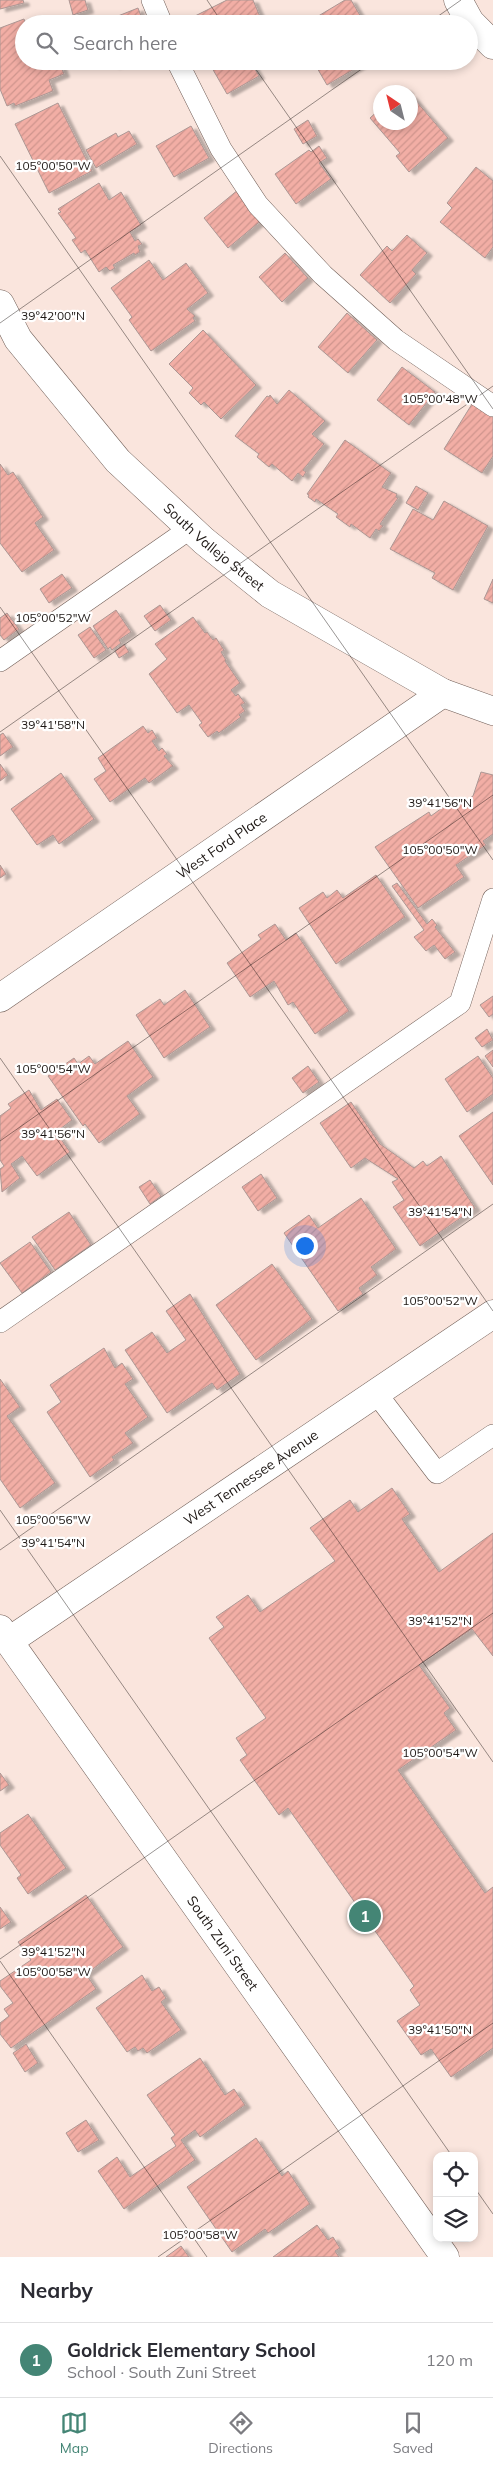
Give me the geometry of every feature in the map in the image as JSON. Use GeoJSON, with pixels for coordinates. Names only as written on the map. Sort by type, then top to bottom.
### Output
{"type":"FeatureCollection","features":[{"type":"Feature","properties":{"kind":"street"},"geometry":{"type":"LineString","coordinates":[[458,0],[466,15]]}},
{"type":"Feature","properties":{"kind":"street"},"geometry":{"type":"LineString","coordinates":[[478,30],[493,45]]}},
{"type":"Feature","properties":{"kind":"street","name":"South Vallejo Street"},"geometry":{"type":"LineString","coordinates":[[0,304],[9,345],[118,461],[191,528],[270,594],[442,693],[493,711]]}},
{"type":"Feature","properties":{"kind":"street","name":"West Ford Place"},"geometry":{"type":"LineString","coordinates":[[0,998],[442,693]]}},
{"type":"Feature","properties":{"kind":"street","name":"West Tennessee Avenue"},"geometry":{"type":"LineString","coordinates":[[4,1635],[376,1393],[493,1314]]}},
{"type":"Feature","properties":{"kind":"street","name":"South Zuni Street"},"geometry":{"type":"LineString","coordinates":[[4,1635],[445,2257]]}},
{"type":"Feature","properties":{"kind":"lane"},"geometry":{"type":"LineString","coordinates":[[152,0],[158,15]]}},
{"type":"Feature","properties":{"kind":"lane"},"geometry":{"type":"LineString","coordinates":[[182,70],[221,149],[258,205],[323,275],[396,340],[493,406]]}},
{"type":"Feature","properties":{"kind":"lane"},"geometry":{"type":"LineString","coordinates":[[0,661],[191,528]]}},
{"type":"Feature","properties":{"kind":"lane"},"geometry":{"type":"LineString","coordinates":[[0,1322],[460,1003],[493,899]]}},
{"type":"Feature","properties":{"kind":"lane"},"geometry":{"type":"LineString","coordinates":[[376,1393],[437,1473],[493,1435]]}},
{"type":"Feature","properties":{"kind":"building"},"geometry":{"type":"Polygon","coordinates":[[[0,0],[23,0],[24,3],[0,9],[0,0]]]}},
{"type":"Feature","properties":{"kind":"building"},"geometry":{"type":"Polygon","coordinates":[[[69,0],[85,0],[88,10],[73,15],[69,0]]]}},
{"type":"Feature","properties":{"kind":"building"},"geometry":{"type":"Polygon","coordinates":[[[227,0],[253,0],[259,15],[197,15],[227,0]]]}},
{"type":"Feature","properties":{"kind":"building"},"geometry":{"type":"Polygon","coordinates":[[[345,0],[351,0],[360,15],[320,15],[345,0]]]}},
{"type":"Feature","properties":{"kind":"building"},"geometry":{"type":"Polygon","coordinates":[[[138,8],[141,15],[120,15],[138,8]]]}},
{"type":"Feature","properties":{"kind":"building"},"geometry":{"type":"Polygon","coordinates":[[[15,22],[15,70],[62,70],[64,74],[49,80],[53,91],[15,106],[14,103],[7,106],[0,89],[0,28],[15,22]]]}},
{"type":"Feature","properties":{"kind":"building"},"geometry":{"type":"Polygon","coordinates":[[[213,70],[255,70],[259,76],[227,94],[213,70]]]}},
{"type":"Feature","properties":{"kind":"building"},"geometry":{"type":"Polygon","coordinates":[[[318,70],[353,70],[327,85],[318,70]]]}},
{"type":"Feature","properties":{"kind":"building"},"geometry":{"type":"Polygon","coordinates":[[[58,103],[92,171],[49,193],[15,124],[58,103]]]}},
{"type":"Feature","properties":{"kind":"building"},"geometry":{"type":"Polygon","coordinates":[[[418,103],[448,138],[409,172],[396,156],[400,153],[380,130],[418,130],[418,103]]]}},
{"type":"Feature","properties":{"kind":"building"},"geometry":{"type":"Polygon","coordinates":[[[308,120],[317,136],[303,144],[294,129],[308,120]]]}},
{"type":"Feature","properties":{"kind":"building"},"geometry":{"type":"Polygon","coordinates":[[[191,126],[209,158],[174,177],[156,146],[191,126]]]}},
{"type":"Feature","properties":{"kind":"building"},"geometry":{"type":"Polygon","coordinates":[[[129,131],[137,144],[96,168],[86,150],[116,133],[118,137],[129,131]]]}},
{"type":"Feature","properties":{"kind":"building"},"geometry":{"type":"Polygon","coordinates":[[[319,146],[327,158],[319,163],[331,179],[296,204],[275,174],[309,150],[311,152],[319,146]]]}},
{"type":"Feature","properties":{"kind":"building"},"geometry":{"type":"Polygon","coordinates":[[[476,167],[493,181],[493,247],[485,258],[440,222],[452,208],[447,203],[476,167]]]}},
{"type":"Feature","properties":{"kind":"building"},"geometry":{"type":"Polygon","coordinates":[[[99,183],[109,200],[121,192],[141,225],[130,232],[135,241],[138,239],[142,244],[138,246],[140,252],[135,255],[134,253],[113,265],[115,268],[110,271],[106,267],[99,272],[85,250],[81,253],[72,240],[76,238],[58,213],[61,212],[58,209],[99,183]]]}},
{"type":"Feature","properties":{"kind":"building"},"geometry":{"type":"Polygon","coordinates":[[[239,189],[263,219],[228,248],[204,218],[239,189]]]}},
{"type":"Feature","properties":{"kind":"building"},"geometry":{"type":"Polygon","coordinates":[[[407,235],[427,253],[412,270],[416,274],[390,303],[360,275],[387,246],[392,251],[407,235]]]}},
{"type":"Feature","properties":{"kind":"building"},"geometry":{"type":"Polygon","coordinates":[[[285,253],[308,278],[282,302],[259,277],[285,253]]]}},
{"type":"Feature","properties":{"kind":"building"},"geometry":{"type":"Polygon","coordinates":[[[149,260],[163,280],[186,263],[208,293],[187,309],[195,316],[193,318],[195,321],[151,351],[129,320],[132,317],[111,288],[149,260]]]}},
{"type":"Feature","properties":{"kind":"building"},"geometry":{"type":"Polygon","coordinates":[[[347,313],[377,340],[348,373],[318,347],[347,313]]]}},
{"type":"Feature","properties":{"kind":"building"},"geometry":{"type":"Polygon","coordinates":[[[203,330],[256,385],[221,419],[204,402],[201,405],[189,393],[193,388],[169,364],[203,330]]]}},
{"type":"Feature","properties":{"kind":"building"},"geometry":{"type":"Polygon","coordinates":[[[402,367],[435,392],[409,425],[377,400],[402,367]]]}},
{"type":"Feature","properties":{"kind":"building"},"geometry":{"type":"Polygon","coordinates":[[[289,390],[325,421],[312,434],[324,444],[303,470],[306,472],[303,477],[298,473],[292,481],[272,464],[269,467],[257,457],[259,454],[235,436],[267,396],[269,397],[270,395],[277,404],[289,390]]]}},
{"type":"Feature","properties":{"kind":"building"},"geometry":{"type":"Polygon","coordinates":[[[472,404],[493,417],[493,456],[482,473],[444,449],[472,404]]]}},
{"type":"Feature","properties":{"kind":"building"},"geometry":{"type":"Polygon","coordinates":[[[345,440],[391,473],[382,487],[397,494],[396,497],[398,498],[380,524],[383,526],[379,531],[376,529],[370,538],[351,524],[350,527],[336,517],[338,514],[316,499],[315,502],[307,494],[345,440]]]}},
{"type":"Feature","properties":{"kind":"building"},"geometry":{"type":"Polygon","coordinates":[[[0,464],[8,475],[13,472],[43,517],[35,523],[54,550],[22,572],[0,543],[0,464]]]}},
{"type":"Feature","properties":{"kind":"building"},"geometry":{"type":"Polygon","coordinates":[[[416,486],[428,493],[418,510],[406,503],[416,486]]]}},
{"type":"Feature","properties":{"kind":"building"},"geometry":{"type":"Polygon","coordinates":[[[444,501],[488,526],[453,590],[432,578],[435,573],[390,549],[413,509],[433,520],[444,501]]]}},
{"type":"Feature","properties":{"kind":"building"},"geometry":{"type":"Polygon","coordinates":[[[62,574],[72,588],[49,603],[40,589],[62,574]]]}},
{"type":"Feature","properties":{"kind":"building"},"geometry":{"type":"Polygon","coordinates":[[[493,579],[493,603],[484,599],[493,579]]]}},
{"type":"Feature","properties":{"kind":"building"},"geometry":{"type":"Polygon","coordinates":[[[160,605],[171,620],[155,631],[144,616],[160,605]]]}},
{"type":"Feature","properties":{"kind":"building"},"geometry":{"type":"Polygon","coordinates":[[[116,610],[131,632],[119,640],[121,643],[112,650],[110,647],[108,649],[93,626],[116,610]]]}},
{"type":"Feature","properties":{"kind":"building"},"geometry":{"type":"Polygon","coordinates":[[[7,613],[19,629],[4,640],[0,635],[0,618],[7,613]]]}},
{"type":"Feature","properties":{"kind":"building"},"geometry":{"type":"Polygon","coordinates":[[[193,617],[205,633],[207,632],[213,640],[216,638],[224,650],[221,652],[225,661],[240,683],[231,690],[236,696],[238,694],[245,703],[241,705],[245,711],[239,715],[241,717],[219,733],[217,731],[208,737],[199,725],[202,723],[189,705],[177,713],[149,674],[167,659],[155,644],[193,617]]]}},
{"type":"Feature","properties":{"kind":"building"},"geometry":{"type":"Polygon","coordinates":[[[90,627],[106,650],[94,658],[78,635],[90,627]]]}},
{"type":"Feature","properties":{"kind":"building"},"geometry":{"type":"Polygon","coordinates":[[[124,644],[129,652],[119,658],[115,651],[124,644]]]}},
{"type":"Feature","properties":{"kind":"building"},"geometry":{"type":"Polygon","coordinates":[[[143,726],[148,733],[152,730],[157,738],[152,741],[159,751],[162,748],[167,754],[164,756],[173,766],[149,783],[145,778],[110,802],[94,779],[106,771],[98,758],[143,726]]]}},
{"type":"Feature","properties":{"kind":"building"},"geometry":{"type":"Polygon","coordinates":[[[3,733],[13,747],[0,756],[0,735],[3,733]]]}},
{"type":"Feature","properties":{"kind":"building"},"geometry":{"type":"Polygon","coordinates":[[[0,764],[8,775],[0,781],[0,764]]]}},
{"type":"Feature","properties":{"kind":"building"},"geometry":{"type":"Polygon","coordinates":[[[481,772],[493,775],[493,834],[483,841],[486,845],[456,865],[464,877],[418,908],[375,847],[429,812],[431,816],[453,800],[458,806],[473,796],[481,772]]]}},
{"type":"Feature","properties":{"kind":"building"},"geometry":{"type":"Polygon","coordinates":[[[61,773],[94,819],[59,844],[53,835],[37,845],[11,809],[61,773]]]}},
{"type":"Feature","properties":{"kind":"building"},"geometry":{"type":"Polygon","coordinates":[[[0,865],[6,874],[0,878],[0,865]]]}},
{"type":"Feature","properties":{"kind":"building"},"geometry":{"type":"Polygon","coordinates":[[[376,875],[405,917],[336,964],[299,908],[323,892],[327,898],[337,890],[343,898],[376,875]]]}},
{"type":"Feature","properties":{"kind":"building"},"geometry":{"type":"Polygon","coordinates":[[[397,883],[427,924],[432,919],[437,925],[435,927],[455,952],[445,959],[434,945],[426,951],[414,937],[424,930],[392,886],[397,883]]]}},
{"type":"Feature","properties":{"kind":"building"},"geometry":{"type":"Polygon","coordinates":[[[275,924],[286,940],[296,933],[349,1011],[315,1034],[293,1002],[288,1005],[274,981],[250,997],[227,963],[261,939],[258,935],[275,924]]]}},
{"type":"Feature","properties":{"kind":"building"},"geometry":{"type":"Polygon","coordinates":[[[185,990],[210,1027],[164,1058],[136,1015],[160,999],[164,1005],[185,990]]]}},
{"type":"Feature","properties":{"kind":"building"},"geometry":{"type":"Polygon","coordinates":[[[493,996],[493,1014],[489,1017],[480,1005],[493,996]]]}},
{"type":"Feature","properties":{"kind":"building"},"geometry":{"type":"Polygon","coordinates":[[[487,1029],[493,1040],[482,1047],[475,1038],[487,1029]]]}},
{"type":"Feature","properties":{"kind":"building"},"geometry":{"type":"Polygon","coordinates":[[[128,1041],[153,1077],[127,1096],[140,1114],[99,1143],[85,1124],[83,1126],[48,1076],[74,1058],[78,1064],[89,1056],[95,1064],[128,1041]]]}},
{"type":"Feature","properties":{"kind":"building"},"geometry":{"type":"Polygon","coordinates":[[[493,1050],[493,1067],[485,1056],[493,1050]]]}},
{"type":"Feature","properties":{"kind":"building"},"geometry":{"type":"Polygon","coordinates":[[[478,1056],[493,1078],[493,1094],[467,1112],[445,1079],[478,1056]]]}},
{"type":"Feature","properties":{"kind":"building"},"geometry":{"type":"Polygon","coordinates":[[[308,1066],[319,1082],[303,1093],[292,1078],[308,1066]]]}},
{"type":"Feature","properties":{"kind":"building"},"geometry":{"type":"Polygon","coordinates":[[[29,1090],[41,1110],[57,1099],[72,1120],[56,1132],[70,1152],[37,1176],[22,1156],[11,1164],[20,1178],[2,1192],[0,1169],[4,1166],[0,1160],[0,1116],[11,1108],[8,1104],[29,1090]]]}},
{"type":"Feature","properties":{"kind":"building"},"geometry":{"type":"Polygon","coordinates":[[[351,1102],[380,1144],[414,1168],[423,1161],[427,1166],[441,1156],[475,1208],[420,1246],[393,1207],[404,1200],[392,1182],[398,1179],[365,1158],[351,1168],[320,1123],[351,1102]]]}},
{"type":"Feature","properties":{"kind":"building"},"geometry":{"type":"Polygon","coordinates":[[[493,1112],[493,1185],[459,1136],[493,1112]]]}},
{"type":"Feature","properties":{"kind":"building"},"geometry":{"type":"Polygon","coordinates":[[[261,1174],[277,1198],[258,1211],[242,1187],[261,1174]]]}},
{"type":"Feature","properties":{"kind":"building"},"geometry":{"type":"Polygon","coordinates":[[[150,1180],[161,1196],[150,1204],[139,1187],[150,1180]]]}},
{"type":"Feature","properties":{"kind":"building"},"geometry":{"type":"Polygon","coordinates":[[[361,1198],[396,1249],[371,1267],[377,1275],[359,1288],[363,1294],[338,1311],[284,1233],[309,1215],[318,1228],[361,1198]]]}},
{"type":"Feature","properties":{"kind":"building"},"geometry":{"type":"Polygon","coordinates":[[[69,1212],[91,1245],[55,1270],[32,1237],[69,1212]]]}},
{"type":"Feature","properties":{"kind":"building"},"geometry":{"type":"Polygon","coordinates":[[[30,1242],[51,1272],[22,1293],[0,1263],[30,1242]]]}},
{"type":"Feature","properties":{"kind":"building"},"geometry":{"type":"Polygon","coordinates":[[[272,1264],[312,1319],[256,1360],[216,1305],[272,1264]]]}},
{"type":"Feature","properties":{"kind":"building"},"geometry":{"type":"Polygon","coordinates":[[[190,1294],[240,1374],[217,1390],[212,1383],[167,1413],[125,1350],[152,1332],[167,1353],[186,1340],[166,1311],[190,1294]]]}},
{"type":"Feature","properties":{"kind":"building"},"geometry":{"type":"Polygon","coordinates":[[[104,1348],[115,1368],[122,1363],[133,1379],[125,1384],[148,1417],[125,1433],[133,1443],[112,1457],[114,1460],[90,1477],[47,1412],[61,1402],[50,1385],[104,1348]]]}},
{"type":"Feature","properties":{"kind":"building"},"geometry":{"type":"Polygon","coordinates":[[[0,1379],[20,1407],[7,1416],[55,1483],[20,1508],[0,1479],[0,1379]]]}},
{"type":"Feature","properties":{"kind":"building"},"geometry":{"type":"Polygon","coordinates":[[[392,1488],[410,1514],[402,1519],[439,1572],[493,1533],[493,1656],[472,1629],[419,1665],[450,1708],[444,1713],[456,1730],[398,1770],[485,1893],[493,1887],[493,2048],[451,2077],[431,2049],[421,2055],[397,2021],[420,2005],[410,1990],[414,1986],[288,1808],[279,1815],[240,1760],[247,1755],[236,1738],[266,1718],[209,1638],[224,1627],[216,1617],[248,1595],[260,1612],[335,1561],[310,1528],[350,1500],[358,1512],[392,1488]]]}},
{"type":"Feature","properties":{"kind":"building"},"geometry":{"type":"Polygon","coordinates":[[[0,1773],[9,1785],[0,1791],[0,1773]]]}},
{"type":"Feature","properties":{"kind":"building"},"geometry":{"type":"Polygon","coordinates":[[[28,1814],[66,1868],[28,1894],[17,1878],[21,1875],[0,1845],[0,1833],[28,1814]]]}},
{"type":"Feature","properties":{"kind":"building"},"geometry":{"type":"Polygon","coordinates":[[[86,1895],[123,1947],[86,1974],[96,1989],[11,2048],[0,2034],[0,2023],[9,2016],[4,2009],[13,2003],[0,1986],[0,1981],[31,1960],[18,1942],[86,1895]]]}},
{"type":"Feature","properties":{"kind":"building"},"geometry":{"type":"Polygon","coordinates":[[[0,1907],[11,1922],[0,1929],[0,1907]]]}},
{"type":"Feature","properties":{"kind":"building"},"geometry":{"type":"Polygon","coordinates":[[[142,1975],[152,1991],[159,1987],[166,1998],[161,2002],[181,2030],[147,2053],[143,2048],[138,2051],[135,2047],[127,2052],[96,2008],[142,1975]]]}},
{"type":"Feature","properties":{"kind":"building"},"geometry":{"type":"Polygon","coordinates":[[[26,2044],[38,2063],[25,2072],[13,2053],[26,2044]]]}},
{"type":"Feature","properties":{"kind":"building"},"geometry":{"type":"Polygon","coordinates":[[[200,2058],[225,2095],[234,2089],[245,2105],[200,2137],[195,2130],[181,2140],[195,2160],[124,2209],[98,2171],[117,2157],[130,2177],[176,2146],[171,2138],[175,2135],[147,2095],[200,2058]]]}},
{"type":"Feature","properties":{"kind":"building"},"geometry":{"type":"Polygon","coordinates":[[[86,2120],[99,2140],[78,2152],[66,2133],[86,2120]]]}},
{"type":"Feature","properties":{"kind":"building"},"geometry":{"type":"Polygon","coordinates":[[[256,2138],[282,2176],[288,2171],[310,2204],[268,2233],[265,2229],[232,2252],[187,2187],[256,2138]]]}},
{"type":"Feature","properties":{"kind":"building"},"geometry":{"type":"Polygon","coordinates":[[[317,2225],[328,2240],[333,2237],[340,2248],[335,2251],[339,2257],[273,2257],[317,2225]]]}},
{"type":"Feature","properties":{"kind":"building"},"geometry":{"type":"Polygon","coordinates":[[[181,2246],[189,2257],[166,2257],[181,2246]]]}},
{"type":"Feature","properties":{"kind":"place","name":"Goldrick Elementary School"},"geometry":{"type":"Point","coordinates":[365,1916]}}]}
